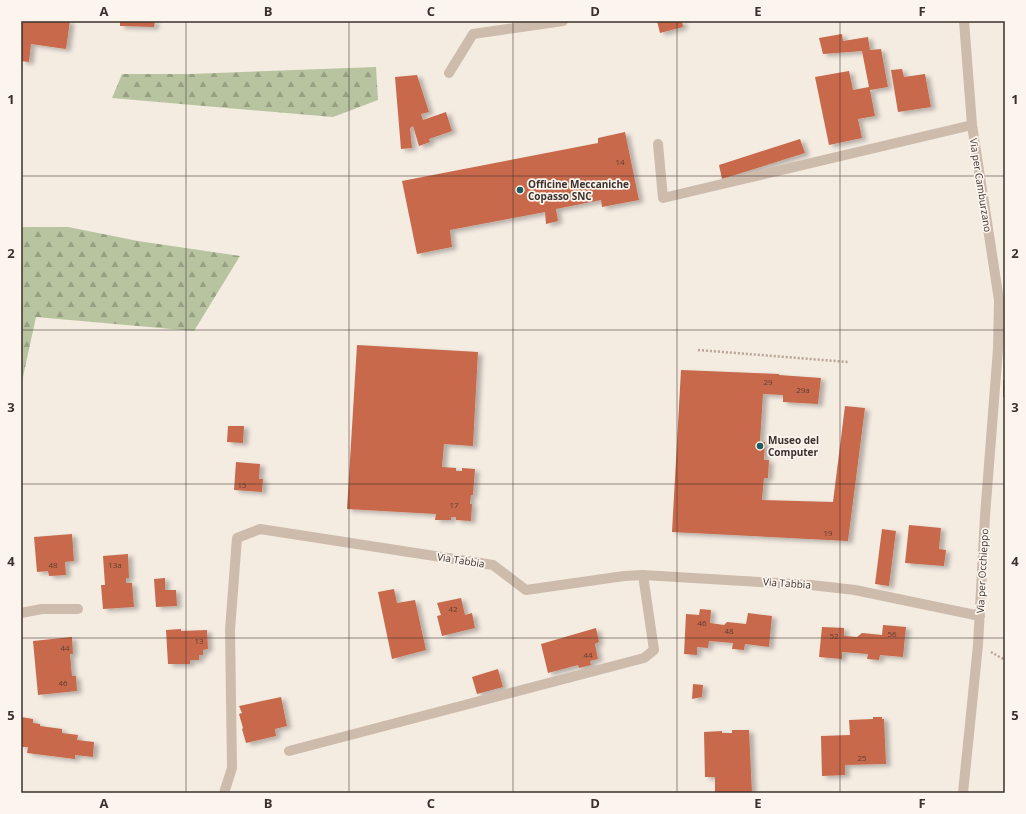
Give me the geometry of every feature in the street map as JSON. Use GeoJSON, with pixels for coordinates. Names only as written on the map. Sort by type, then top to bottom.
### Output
{"type":"FeatureCollection","features":[{"type":"Feature","properties":{"kind":"street"},"geometry":{"type":"LineString","coordinates":[[449,72],[473,34],[563,21]]}},
{"type":"Feature","properties":{"kind":"street","name":"Via per Camburzano"},"geometry":{"type":"LineString","coordinates":[[964,21],[972,125],[999,300],[998,349]]}},
{"type":"Feature","properties":{"kind":"street"},"geometry":{"type":"LineString","coordinates":[[658,144],[663,198],[972,125]]}},
{"type":"Feature","properties":{"kind":"street","name":"Via per Occhieppo"},"geometry":{"type":"LineString","coordinates":[[963,793],[978,645],[985,516],[998,349]]}},
{"type":"Feature","properties":{"kind":"street","name":"Via Tabbia"},"geometry":{"type":"LineString","coordinates":[[224,793],[232,768],[230,630],[237,538],[260,529],[493,565],[526,590],[643,574],[811,585],[854,590],[980,616]]}},
{"type":"Feature","properties":{"kind":"street"},"geometry":{"type":"LineString","coordinates":[[289,751],[644,658],[654,650],[643,574]]}},
{"type":"Feature","properties":{"kind":"street"},"geometry":{"type":"LineString","coordinates":[[21,613],[42,609],[78,609]]}},
{"type":"Feature","properties":{"kind":"path"},"geometry":{"type":"LineString","coordinates":[[698,350],[848,362]]}},
{"type":"Feature","properties":{"kind":"green space"},"geometry":{"type":"Polygon","coordinates":[[[376,67],[378,100],[333,117],[112,98],[122,74],[191,74],[376,67]]]}},
{"type":"Feature","properties":{"kind":"green space"},"geometry":{"type":"Polygon","coordinates":[[[21,227],[68,227],[138,241],[240,256],[194,331],[36,317],[21,386],[21,227]]]}},
{"type":"Feature","properties":{"kind":"building"},"geometry":{"type":"Polygon","coordinates":[[[21,21],[70,21],[66,49],[31,44],[29,62],[21,61],[21,21]]]}},
{"type":"Feature","properties":{"kind":"building"},"geometry":{"type":"Polygon","coordinates":[[[120,21],[155,21],[154,27],[120,26],[120,21]]]}},
{"type":"Feature","properties":{"kind":"building"},"geometry":{"type":"Polygon","coordinates":[[[657,21],[682,21],[683,27],[660,33],[657,21]]]}},
{"type":"Feature","properties":{"kind":"building"},"geometry":{"type":"Polygon","coordinates":[[[842,34],[843,41],[868,37],[870,50],[881,49],[888,87],[870,90],[875,116],[858,119],[862,138],[829,145],[815,77],[849,71],[853,90],[869,87],[862,51],[823,54],[819,38],[842,34]]]}},
{"type":"Feature","properties":{"kind":"building"},"geometry":{"type":"Polygon","coordinates":[[[902,69],[904,77],[925,74],[931,107],[898,112],[891,70],[902,69]]]}},
{"type":"Feature","properties":{"kind":"building"},"geometry":{"type":"Polygon","coordinates":[[[417,75],[429,112],[421,114],[423,120],[446,112],[452,131],[429,139],[430,142],[419,146],[413,126],[410,128],[412,148],[401,149],[395,77],[417,75]]]}},
{"type":"Feature","properties":{"kind":"building","name":"Officine Meccaniche Copasso SNC"},"geometry":{"type":"Polygon","coordinates":[[[625,132],[639,200],[602,207],[601,200],[556,209],[558,221],[546,224],[545,212],[450,230],[452,247],[417,254],[402,181],[598,143],[598,138],[625,132]]]}},
{"type":"Feature","properties":{"kind":"building"},"geometry":{"type":"Polygon","coordinates":[[[800,139],[805,153],[722,179],[719,165],[800,139]]]}},
{"type":"Feature","properties":{"kind":"building"},"geometry":{"type":"Polygon","coordinates":[[[357,345],[478,352],[473,446],[444,444],[442,467],[456,468],[456,471],[462,471],[462,468],[475,469],[473,495],[471,495],[470,504],[472,504],[471,521],[456,520],[456,517],[451,517],[451,520],[435,520],[436,514],[347,509],[357,345]]]}},
{"type":"Feature","properties":{"kind":"building"},"geometry":{"type":"Polygon","coordinates":[[[681,370],[779,374],[821,378],[818,404],[783,402],[783,395],[763,394],[760,442],[765,442],[764,460],[769,460],[768,478],[764,478],[762,500],[833,502],[845,406],[865,408],[848,541],[672,532],[681,370]]]}},
{"type":"Feature","properties":{"kind":"building"},"geometry":{"type":"Polygon","coordinates":[[[1003,380],[1005,380],[1005,397],[1003,397],[1003,380]]]}},
{"type":"Feature","properties":{"kind":"building"},"geometry":{"type":"Polygon","coordinates":[[[228,426],[244,426],[243,443],[227,442],[228,426]]]}},
{"type":"Feature","properties":{"kind":"building"},"geometry":{"type":"Polygon","coordinates":[[[236,462],[260,464],[259,479],[263,479],[262,492],[234,490],[236,462]]]}},
{"type":"Feature","properties":{"kind":"building"},"geometry":{"type":"Polygon","coordinates":[[[909,525],[941,528],[939,549],[946,550],[944,566],[905,563],[909,525]]]}},
{"type":"Feature","properties":{"kind":"building"},"geometry":{"type":"Polygon","coordinates":[[[882,529],[896,531],[889,586],[875,584],[882,529]]]}},
{"type":"Feature","properties":{"kind":"building"},"geometry":{"type":"Polygon","coordinates":[[[72,534],[74,561],[65,562],[66,575],[49,576],[48,571],[37,572],[34,537],[72,534]]]}},
{"type":"Feature","properties":{"kind":"building"},"geometry":{"type":"Polygon","coordinates":[[[128,554],[129,578],[126,578],[126,583],[132,583],[134,607],[103,609],[101,585],[105,585],[103,556],[128,554]]]}},
{"type":"Feature","properties":{"kind":"building"},"geometry":{"type":"Polygon","coordinates":[[[165,578],[165,590],[176,590],[177,606],[156,607],[154,579],[165,578]]]}},
{"type":"Feature","properties":{"kind":"building"},"geometry":{"type":"Polygon","coordinates":[[[394,589],[397,603],[415,600],[426,650],[392,659],[378,592],[394,589]]]}},
{"type":"Feature","properties":{"kind":"building"},"geometry":{"type":"Polygon","coordinates":[[[461,598],[465,615],[472,613],[475,628],[442,636],[437,616],[441,615],[437,603],[461,598]]]}},
{"type":"Feature","properties":{"kind":"building"},"geometry":{"type":"Polygon","coordinates":[[[700,609],[711,610],[710,623],[724,625],[727,622],[746,624],[748,613],[772,616],[769,647],[745,644],[744,650],[732,649],[733,643],[709,641],[708,648],[697,647],[697,655],[684,654],[686,614],[699,615],[700,609]]]}},
{"type":"Feature","properties":{"kind":"building"},"geometry":{"type":"Polygon","coordinates":[[[883,625],[906,627],[903,657],[880,655],[879,660],[867,659],[868,654],[842,652],[842,659],[819,657],[822,627],[844,628],[844,636],[857,637],[862,633],[882,635],[883,625]]]}},
{"type":"Feature","properties":{"kind":"building"},"geometry":{"type":"Polygon","coordinates":[[[596,628],[599,642],[595,644],[598,659],[590,661],[591,665],[579,668],[578,665],[548,673],[541,644],[596,628]]]}},
{"type":"Feature","properties":{"kind":"building"},"geometry":{"type":"Polygon","coordinates":[[[181,629],[181,631],[207,630],[208,649],[203,650],[203,655],[199,655],[199,660],[190,660],[190,664],[168,664],[166,630],[181,629]]]}},
{"type":"Feature","properties":{"kind":"building"},"geometry":{"type":"Polygon","coordinates":[[[72,637],[73,654],[70,654],[72,676],[76,676],[77,691],[38,695],[33,641],[72,637]]]}},
{"type":"Feature","properties":{"kind":"building"},"geometry":{"type":"Polygon","coordinates":[[[498,669],[503,687],[477,694],[472,677],[498,669]]]}},
{"type":"Feature","properties":{"kind":"building"},"geometry":{"type":"Polygon","coordinates":[[[693,684],[703,685],[702,697],[692,699],[693,684]]]}},
{"type":"Feature","properties":{"kind":"building"},"geometry":{"type":"Polygon","coordinates":[[[281,697],[287,726],[275,729],[276,736],[246,743],[239,714],[242,713],[239,706],[281,697]]]}},
{"type":"Feature","properties":{"kind":"building"},"geometry":{"type":"Polygon","coordinates":[[[21,717],[33,719],[33,723],[40,724],[40,726],[62,729],[62,733],[78,735],[77,740],[94,742],[93,757],[75,755],[75,759],[27,753],[28,747],[21,747],[21,717]]]}},
{"type":"Feature","properties":{"kind":"building"},"geometry":{"type":"Polygon","coordinates":[[[873,717],[882,717],[882,719],[884,719],[886,764],[845,765],[845,775],[822,776],[821,736],[850,735],[849,720],[873,719],[873,717]]]}},
{"type":"Feature","properties":{"kind":"building"},"geometry":{"type":"Polygon","coordinates":[[[732,730],[749,730],[752,793],[715,793],[715,777],[705,777],[704,732],[722,731],[722,733],[732,733],[732,730]]]}},
{"type":"Feature","properties":{"kind":"place","name":"Officine Meccaniche Copasso SNC"},"geometry":{"type":"Point","coordinates":[520,190]}},
{"type":"Feature","properties":{"kind":"place","name":"Museo del Computer"},"geometry":{"type":"Point","coordinates":[760,446]}}]}
